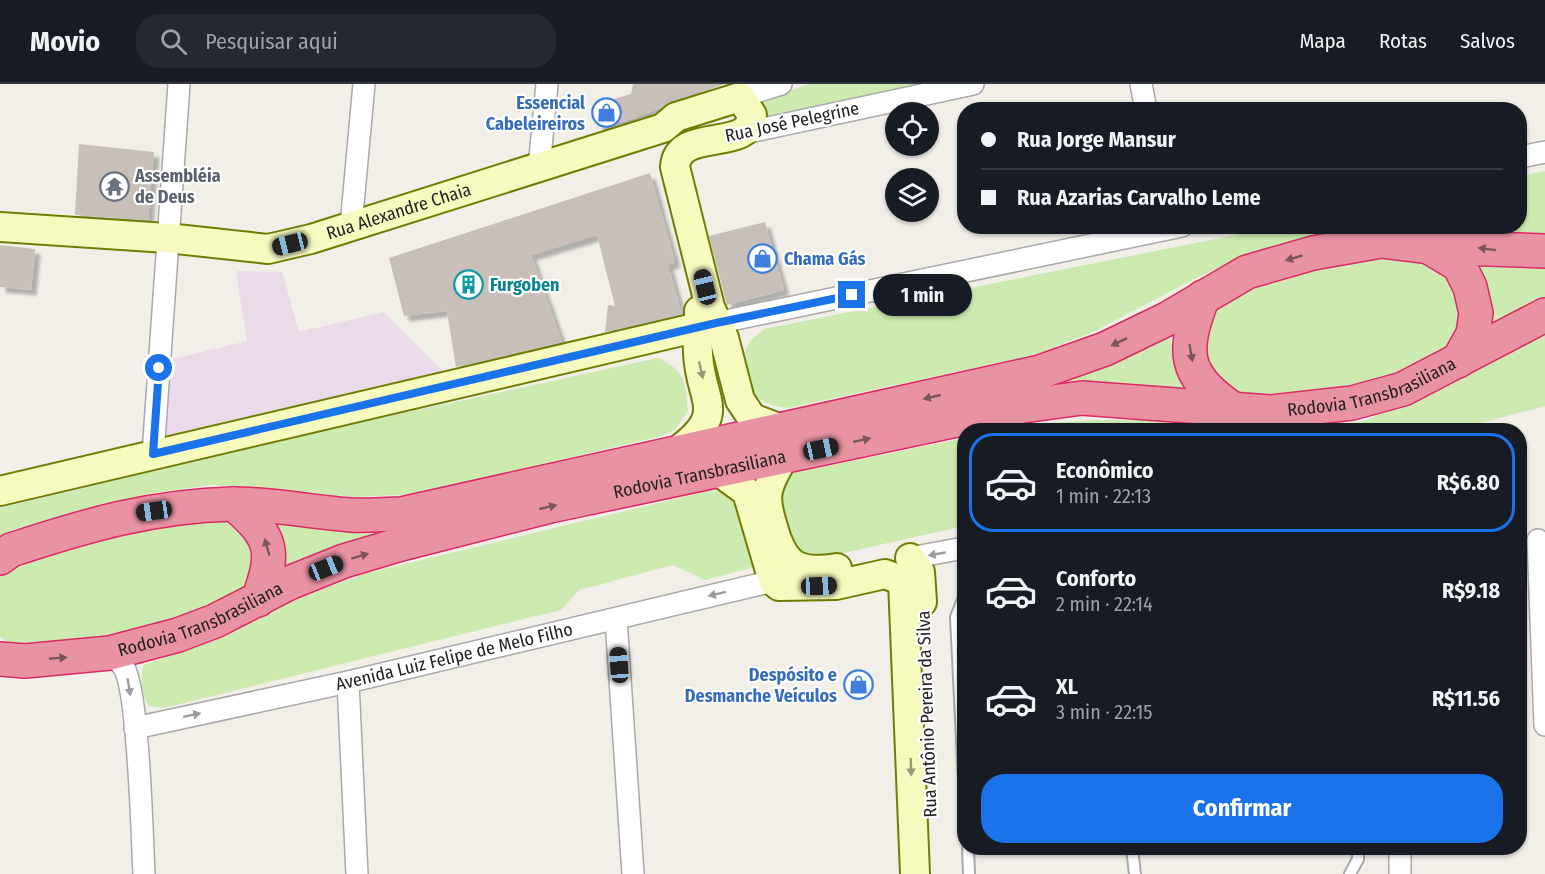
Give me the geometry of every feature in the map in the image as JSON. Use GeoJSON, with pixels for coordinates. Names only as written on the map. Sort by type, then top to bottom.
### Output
{"type":"FeatureCollection","features":[{"type":"Feature","properties":{"kind":"highway","name":"Rodovia Transbrasiliana"},"geometry":{"type":"LineString","coordinates":[[8,655],[110,653],[178,635],[311,574],[401,544],[550,506],[718,471],[784,444],[1040,372],[1105,349],[1167,319],[1247,272],[1313,253],[1381,241],[1429,247],[1545,251]]}},
{"type":"Feature","properties":{"kind":"highway"},"geometry":{"type":"LineString","coordinates":[[1429,247],[1459,265],[1470,287],[1476,313],[1473,334],[1458,361]]}},
{"type":"Feature","properties":{"kind":"highway"},"geometry":{"type":"LineString","coordinates":[[1203,297],[1188,347],[1198,381],[1233,409]]}},
{"type":"Feature","properties":{"kind":"highway","name":"Rodovia Transbrasiliana"},"geometry":{"type":"LineString","coordinates":[[0,558],[11,550],[92,523],[170,509],[234,504],[280,506],[353,515],[401,514],[458,504],[676,452],[784,444],[1082,398],[1270,412],[1352,403],[1403,389],[1545,315]]}},
{"type":"Feature","properties":{"kind":"highway"},"geometry":{"type":"LineString","coordinates":[[234,504],[259,525],[270,552],[268,573],[258,600]]}},
{"type":"Feature","properties":{"kind":"street"},"geometry":{"type":"LineString","coordinates":[[153,454],[179,84]]}},
{"type":"Feature","properties":{"kind":"street"},"geometry":{"type":"LineString","coordinates":[[351,226],[364,84]]}},
{"type":"Feature","properties":{"kind":"street"},"geometry":{"type":"LineString","coordinates":[[539,168],[547,84]]}},
{"type":"Feature","properties":{"kind":"street","name":"Rua Alexandre Chaia"},"geometry":{"type":"LineString","coordinates":[[0,227],[167,238],[268,249],[539,168],[663,128],[676,117],[729,97],[781,84]]}},
{"type":"Feature","properties":{"kind":"street","name":"Rua José Pelegrine"},"geometry":{"type":"LineString","coordinates":[[708,325],[675,167],[675,159],[682,149],[736,135],[974,84]]}},
{"type":"Feature","properties":{"kind":"street"},"geometry":{"type":"LineString","coordinates":[[1141,84],[1144,102]]}},
{"type":"Feature","properties":{"kind":"street"},"geometry":{"type":"LineString","coordinates":[[1150,84],[1153,102]]}},
{"type":"Feature","properties":{"kind":"street"},"geometry":{"type":"LineString","coordinates":[[729,97],[752,115],[751,126],[736,135]]}},
{"type":"Feature","properties":{"kind":"street"},"geometry":{"type":"LineString","coordinates":[[663,128],[658,153],[698,307],[708,325],[724,338],[745,411],[784,444],[770,482],[767,506],[780,552],[802,569],[899,571]]}},
{"type":"Feature","properties":{"kind":"street"},"geometry":{"type":"LineString","coordinates":[[1527,156],[1545,152]]}},
{"type":"Feature","properties":{"kind":"street"},"geometry":{"type":"LineString","coordinates":[[0,491],[708,325],[1143,234]]}},
{"type":"Feature","properties":{"kind":"street"},"geometry":{"type":"LineString","coordinates":[[676,452],[697,436],[705,421],[709,402],[698,354],[708,325]]}},
{"type":"Feature","properties":{"kind":"street"},"geometry":{"type":"LineString","coordinates":[[718,471],[747,492],[773,581],[783,587],[837,585],[899,571],[957,550]]}},
{"type":"Feature","properties":{"kind":"street"},"geometry":{"type":"LineString","coordinates":[[1534,540],[1545,725]]}},
{"type":"Feature","properties":{"kind":"street","name":"Rua Antônio Pereira da Silva"},"geometry":{"type":"LineString","coordinates":[[915,874],[899,571],[920,572],[934,874]]}},
{"type":"Feature","properties":{"kind":"street","name":"Avenida Luiz Felipe de Melo Filho"},"geometry":{"type":"LineString","coordinates":[[135,728],[348,682],[773,581]]}},
{"type":"Feature","properties":{"kind":"street"},"geometry":{"type":"LineString","coordinates":[[616,619],[633,874]]}},
{"type":"Feature","properties":{"kind":"street"},"geometry":{"type":"LineString","coordinates":[[110,653],[124,667],[135,728],[144,874]]}},
{"type":"Feature","properties":{"kind":"street"},"geometry":{"type":"LineString","coordinates":[[348,682],[357,874]]}},
{"type":"Feature","properties":{"kind":"street"},"geometry":{"type":"LineString","coordinates":[[1400,855],[1400,874]]}},
{"type":"Feature","properties":{"kind":"lane"},"geometry":{"type":"LineString","coordinates":[[957,608],[957,637]]}},
{"type":"Feature","properties":{"kind":"lane"},"geometry":{"type":"LineString","coordinates":[[968,855],[969,874]]}},
{"type":"Feature","properties":{"kind":"lane"},"geometry":{"type":"LineString","coordinates":[[1133,855],[1135,874]]}},
{"type":"Feature","properties":{"kind":"lane"},"geometry":{"type":"LineString","coordinates":[[1350,874],[1358,855]]}},
{"type":"Feature","properties":{"kind":"shaded area"},"geometry":{"type":"Polygon","coordinates":[[[236,271],[282,272],[299,332],[384,312],[445,373],[163,439],[169,360],[247,341],[236,271]]]}},
{"type":"Feature","properties":{"kind":"green space"},"geometry":{"type":"Polygon","coordinates":[[[809,84],[934,84],[763,122],[756,102],[809,84]]]}},
{"type":"Feature","properties":{"kind":"green space"},"geometry":{"type":"Polygon","coordinates":[[[1545,171],[1545,240],[1529,241],[1479,234],[1527,234],[1527,175],[1545,171]]]}},
{"type":"Feature","properties":{"kind":"green space"},"geometry":{"type":"Polygon","coordinates":[[[1241,234],[1346,234],[1246,256],[1194,279],[1095,331],[1035,355],[788,408],[766,403],[760,399],[754,394],[748,379],[742,358],[750,341],[764,329],[1241,234]]]}},
{"type":"Feature","properties":{"kind":"green space"},"geometry":{"type":"Polygon","coordinates":[[[1381,253],[1433,256],[1467,297],[1458,350],[1378,389],[1240,401],[1199,355],[1213,304],[1259,279],[1381,253]]]}},
{"type":"Feature","properties":{"kind":"green space"},"geometry":{"type":"Polygon","coordinates":[[[1462,256],[1545,261],[1545,304],[1481,339],[1462,256]]]}},
{"type":"Feature","properties":{"kind":"green space"},"geometry":{"type":"Polygon","coordinates":[[[1169,333],[1183,391],[1028,393],[1169,333]]]}},
{"type":"Feature","properties":{"kind":"green space"},"geometry":{"type":"Polygon","coordinates":[[[1545,334],[1545,406],[1481,423],[1347,423],[1364,421],[1545,334]]]}},
{"type":"Feature","properties":{"kind":"green space"},"geometry":{"type":"Polygon","coordinates":[[[658,358],[674,368],[682,378],[688,411],[675,430],[658,437],[416,494],[358,497],[212,485],[147,494],[15,529],[0,536],[0,508],[349,425],[658,358]]]}},
{"type":"Feature","properties":{"kind":"green space"},"geometry":{"type":"Polygon","coordinates":[[[1146,420],[1172,423],[1049,423],[1146,420]]]}},
{"type":"Feature","properties":{"kind":"green space"},"geometry":{"type":"Polygon","coordinates":[[[957,439],[957,528],[812,560],[792,548],[781,509],[783,492],[793,473],[957,439]]]}},
{"type":"Feature","properties":{"kind":"green space"},"geometry":{"type":"Polygon","coordinates":[[[708,491],[725,493],[734,502],[742,519],[755,567],[705,580],[673,565],[579,590],[561,610],[164,708],[149,706],[143,692],[142,669],[144,665],[203,643],[295,600],[363,574],[708,491]]]}},
{"type":"Feature","properties":{"kind":"green space"},"geometry":{"type":"Polygon","coordinates":[[[223,514],[254,532],[256,589],[142,637],[25,653],[0,637],[0,569],[38,551],[223,514]]]}},
{"type":"Feature","properties":{"kind":"green space"},"geometry":{"type":"Polygon","coordinates":[[[264,517],[418,523],[276,575],[264,517]]]}},
{"type":"Feature","properties":{"kind":"building"},"geometry":{"type":"Polygon","coordinates":[[[633,84],[722,85],[671,101],[661,108],[628,120],[597,127],[601,103],[631,94],[633,84]]]}},
{"type":"Feature","properties":{"kind":"building","name":"Assembléia de Deus"},"geometry":{"type":"Polygon","coordinates":[[[79,144],[154,152],[148,220],[75,215],[79,144]]]}},
{"type":"Feature","properties":{"kind":"building","name":"Furgoben"},"geometry":{"type":"Polygon","coordinates":[[[650,173],[675,262],[668,265],[682,314],[605,332],[608,305],[615,306],[597,235],[531,255],[562,342],[456,367],[447,311],[404,316],[389,258],[650,173]]]}},
{"type":"Feature","properties":{"kind":"building"},"geometry":{"type":"Polygon","coordinates":[[[765,222],[784,290],[727,305],[709,236],[765,222]]]}},
{"type":"Feature","properties":{"kind":"building"},"geometry":{"type":"Polygon","coordinates":[[[0,245],[35,249],[31,290],[0,287],[0,245]]]}},
{"type":"Feature","properties":{"kind":"place","name":"Essencial Cabeleireiros"},"geometry":{"type":"Point","coordinates":[606,113]}},
{"type":"Feature","properties":{"kind":"place","name":"Assembléia de Deus"},"geometry":{"type":"Point","coordinates":[114,186]}},
{"type":"Feature","properties":{"kind":"place","name":"Chama Gás"},"geometry":{"type":"Point","coordinates":[763,259]}},
{"type":"Feature","properties":{"kind":"place","name":"Furgoben"},"geometry":{"type":"Point","coordinates":[469,285]}},
{"type":"Feature","properties":{"kind":"place","name":"Despósito e Desmanche Veículos"},"geometry":{"type":"Point","coordinates":[858,685]}},
{"type":"Feature","properties":{"kind":"route"},"geometry":{"type":"LineString","coordinates":[[159,368],[153,454],[716,323],[852,295]]}}]}
